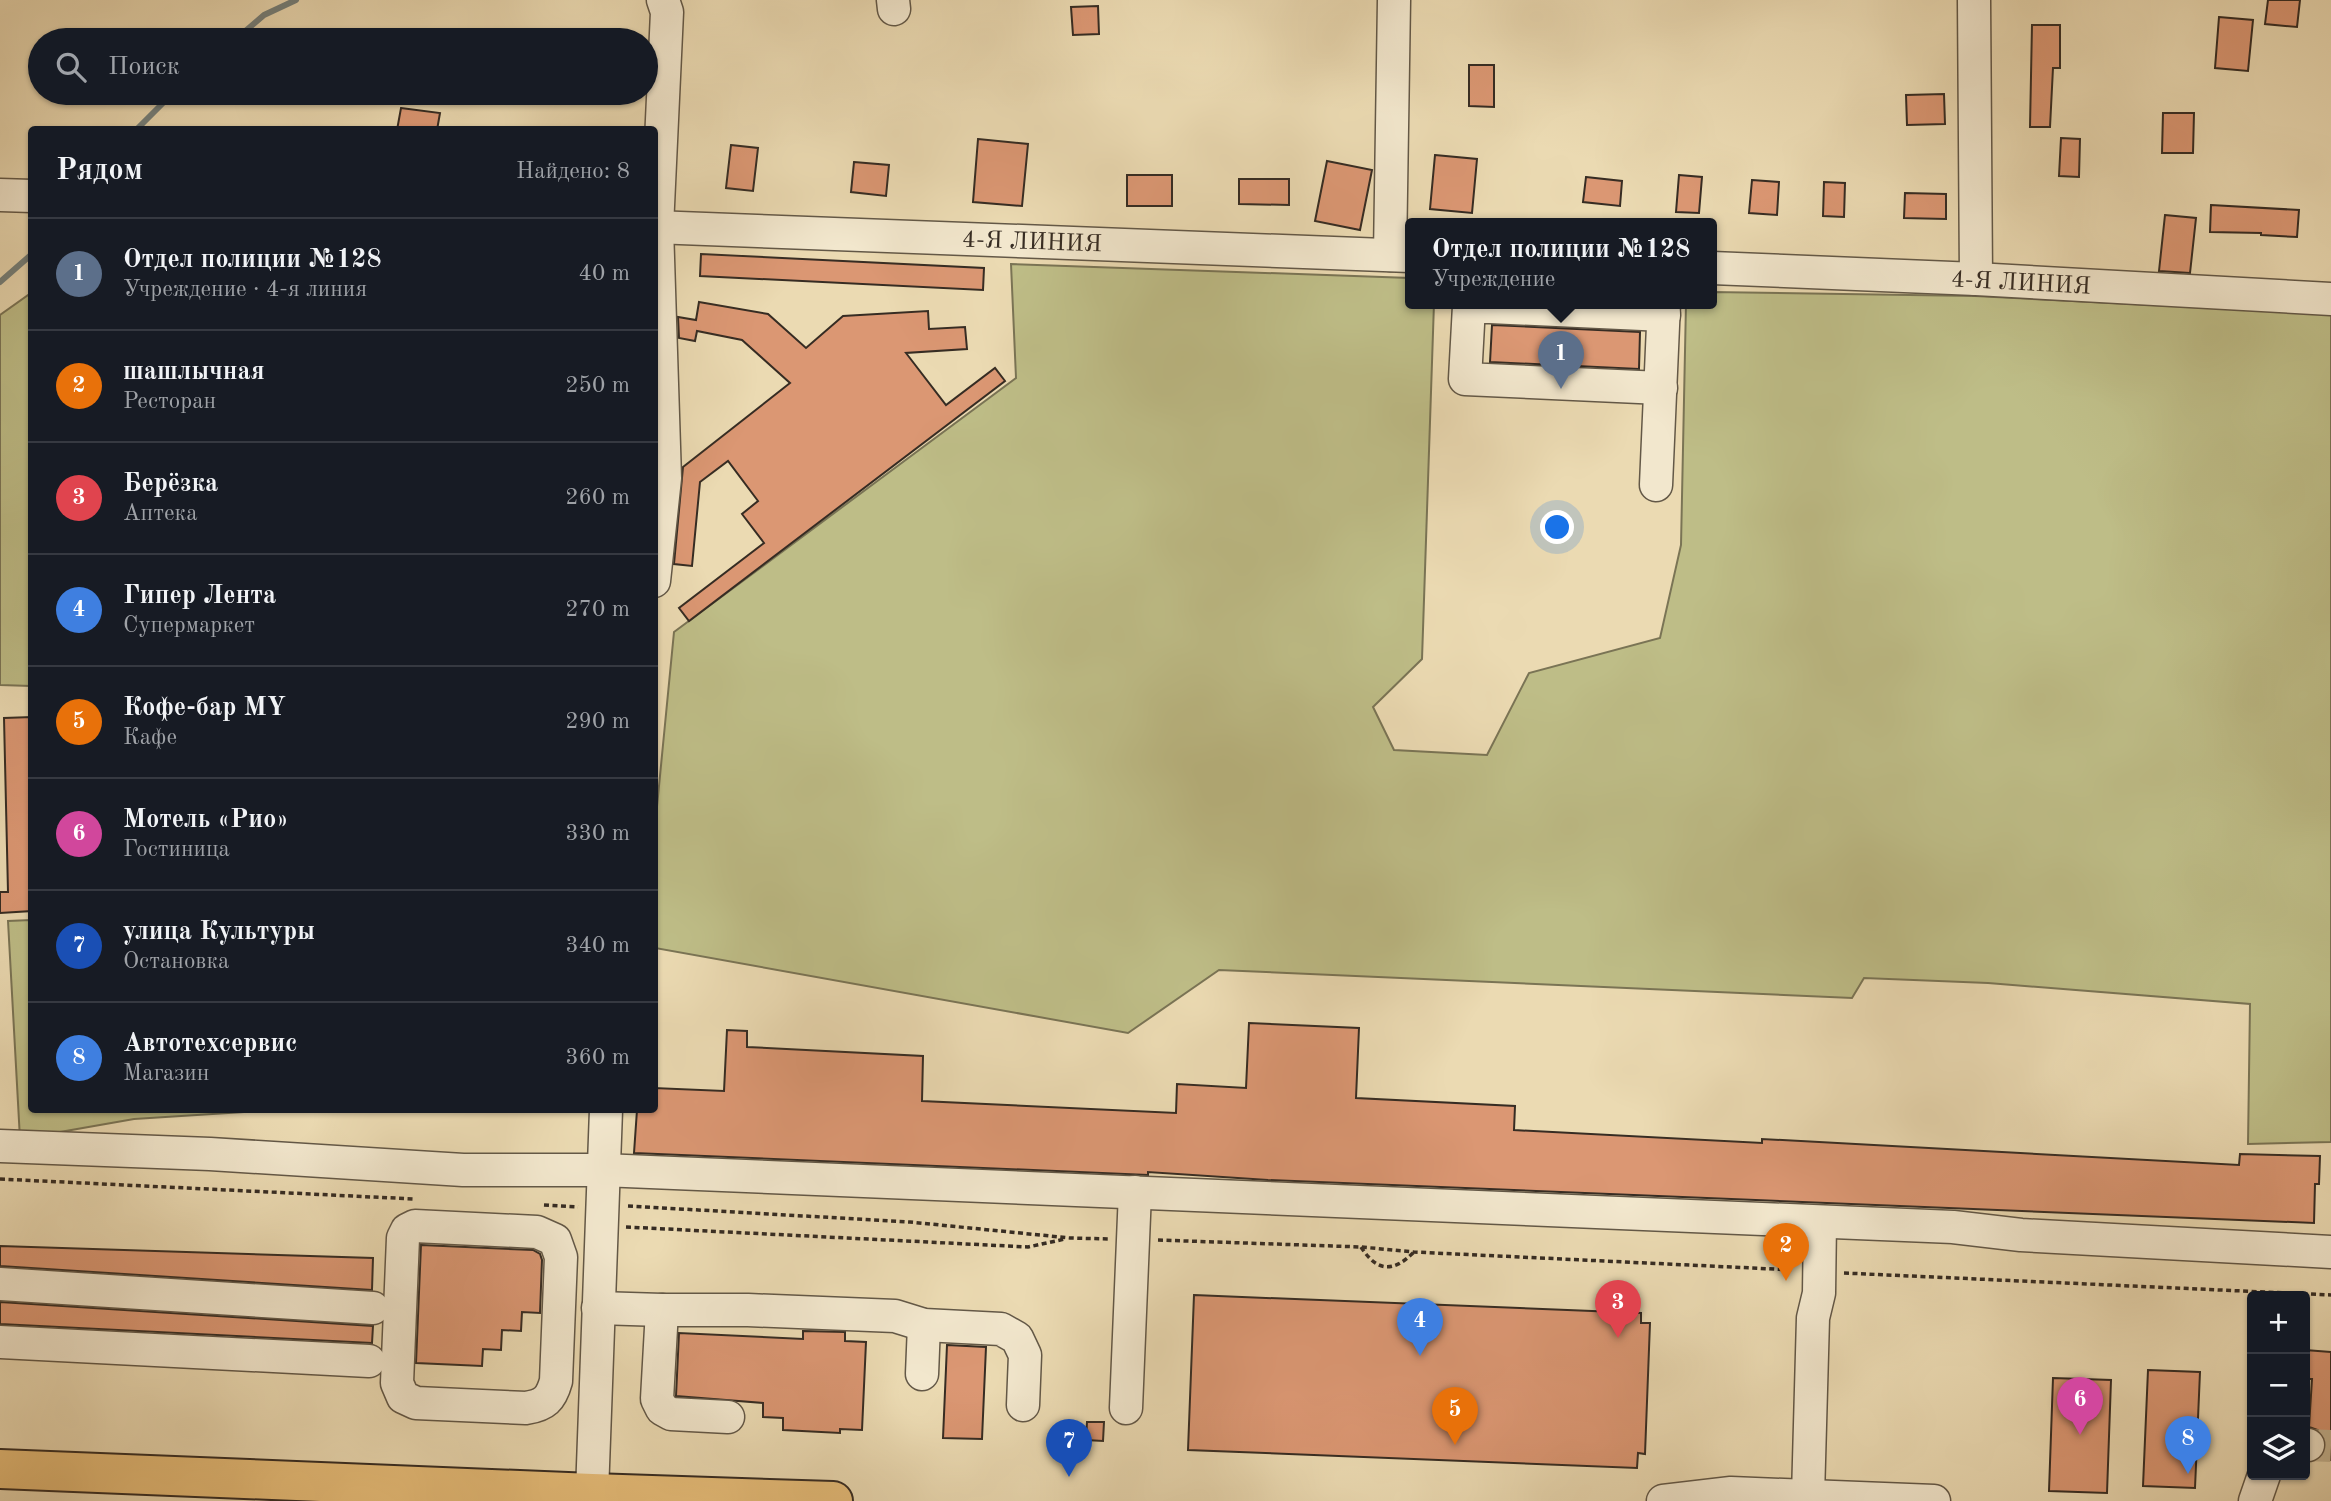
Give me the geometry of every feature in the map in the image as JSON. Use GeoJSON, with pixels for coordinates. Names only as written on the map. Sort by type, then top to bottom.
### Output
{"type":"FeatureCollection","features":[{"type":"Feature","properties":{"kind":"main road"},"geometry":{"type":"LineString","coordinates":[[0,1469],[833,1501]]}},
{"type":"Feature","properties":{"kind":"street"},"geometry":{"type":"LineString","coordinates":[[658,188],[667,12],[663,0]]}},
{"type":"Feature","properties":{"kind":"street"},"geometry":{"type":"LineString","coordinates":[[1394,0],[1400,256]]}},
{"type":"Feature","properties":{"kind":"street"},"geometry":{"type":"LineString","coordinates":[[1974,0],[1976,279]]}},
{"type":"Feature","properties":{"kind":"street"},"geometry":{"type":"LineString","coordinates":[[0,195],[28,196]]}},
{"type":"Feature","properties":{"kind":"street","name":"4-Я ЛИНИЯ"},"geometry":{"type":"LineString","coordinates":[[658,227],[1400,256]]}},
{"type":"Feature","properties":{"kind":"street","name":"4-Я ЛИНИЯ"},"geometry":{"type":"LineString","coordinates":[[1717,268],[1976,279],[2331,299]]}},
{"type":"Feature","properties":{"kind":"street"},"geometry":{"type":"LineString","coordinates":[[658,283],[665,478],[658,528]]}},
{"type":"Feature","properties":{"kind":"street"},"geometry":{"type":"LineString","coordinates":[[1468,309],[1465,379],[1661,388]]}},
{"type":"Feature","properties":{"kind":"street"},"geometry":{"type":"LineString","coordinates":[[1656,485],[1664,309]]}},
{"type":"Feature","properties":{"kind":"street"},"geometry":{"type":"LineString","coordinates":[[592,1493],[598,1308],[596,1213],[606,1113]]}},
{"type":"Feature","properties":{"kind":"street"},"geometry":{"type":"LineString","coordinates":[[0,1146],[210,1154],[463,1170],[602,1170],[1953,1227],[2021,1235],[2331,1252]]}},
{"type":"Feature","properties":{"kind":"street"},"geometry":{"type":"LineString","coordinates":[[1126,1408],[1135,1192]]}},
{"type":"Feature","properties":{"kind":"street"},"geometry":{"type":"LineString","coordinates":[[1808,1496],[1812,1318],[1819,1293],[1820,1222]]}},
{"type":"Feature","properties":{"kind":"street"},"geometry":{"type":"LineString","coordinates":[[415,1226],[537,1231],[555,1240],[561,1258],[558,1345],[556,1381],[552,1395],[541,1405],[526,1408],[416,1404],[403,1397],[397,1383],[403,1238],[407,1230],[415,1226]]}},
{"type":"Feature","properties":{"kind":"street"},"geometry":{"type":"LineString","coordinates":[[0,1284],[373,1308]]}},
{"type":"Feature","properties":{"kind":"street"},"geometry":{"type":"LineString","coordinates":[[598,1308],[895,1316],[924,1325],[1001,1329],[1017,1338],[1025,1355],[1023,1405]]}},
{"type":"Feature","properties":{"kind":"street"},"geometry":{"type":"LineString","coordinates":[[662,1310],[657,1399],[662,1409],[671,1414],[728,1417]]}},
{"type":"Feature","properties":{"kind":"street"},"geometry":{"type":"LineString","coordinates":[[922,1374],[924,1325]]}},
{"type":"Feature","properties":{"kind":"street"},"geometry":{"type":"LineString","coordinates":[[0,1342],[369,1361]]}},
{"type":"Feature","properties":{"kind":"street"},"geometry":{"type":"LineString","coordinates":[[558,1345],[596,1347]]}},
{"type":"Feature","properties":{"kind":"street"},"geometry":{"type":"LineString","coordinates":[[2254,1501],[2262,1480]]}},
{"type":"Feature","properties":{"kind":"street"},"geometry":{"type":"LineString","coordinates":[[1663,1501],[1731,1493],[1934,1501]]}},
{"type":"Feature","properties":{"kind":"path"},"geometry":{"type":"LineString","coordinates":[[0,1178],[419,1199]]}},
{"type":"Feature","properties":{"kind":"path"},"geometry":{"type":"LineString","coordinates":[[531,1205],[596,1213],[1028,1247],[1070,1238]]}},
{"type":"Feature","properties":{"kind":"path"},"geometry":{"type":"LineString","coordinates":[[596,1213],[623,1206],[911,1222],[1070,1238],[1361,1247],[1414,1252],[2331,1295]]}},
{"type":"Feature","properties":{"kind":"path"},"geometry":{"type":"LineString","coordinates":[[1361,1247],[1370,1261],[1386,1268],[1402,1264],[1414,1252]]}},
{"type":"Feature","properties":{"kind":"shaded area"},"geometry":{"type":"Polygon","coordinates":[[[1011,264],[1405,278],[1405,309],[1434,309],[1422,659],[1373,707],[1394,750],[1487,755],[1529,673],[1660,638],[1681,545],[1686,309],[1717,309],[1717,292],[1975,296],[2331,314],[2331,1142],[2248,1144],[2250,1004],[1988,983],[1864,978],[1852,998],[1219,970],[1128,1033],[658,949],[658,796],[674,632],[1016,378],[1011,264]]]}},
{"type":"Feature","properties":{"kind":"shaded area"},"geometry":{"type":"Polygon","coordinates":[[[28,295],[28,686],[0,685],[0,315],[28,295]]]}},
{"type":"Feature","properties":{"kind":"shaded area"},"geometry":{"type":"Polygon","coordinates":[[[28,920],[28,1113],[229,1113],[134,1119],[20,1139],[8,921],[28,920]]]}},
{"type":"Feature","properties":{"kind":"building"},"geometry":{"type":"Polygon","coordinates":[[[2268,0],[2300,0],[2297,27],[2265,24],[2268,0]]]}},
{"type":"Feature","properties":{"kind":"building"},"geometry":{"type":"Polygon","coordinates":[[[1098,6],[1099,34],[1073,35],[1071,7],[1098,6]]]}},
{"type":"Feature","properties":{"kind":"building"},"geometry":{"type":"Polygon","coordinates":[[[2219,17],[2253,20],[2248,71],[2215,68],[2219,17]]]}},
{"type":"Feature","properties":{"kind":"building"},"geometry":{"type":"Polygon","coordinates":[[[2032,25],[2060,25],[2060,68],[2053,68],[2050,127],[2030,127],[2032,25]]]}},
{"type":"Feature","properties":{"kind":"building"},"geometry":{"type":"Polygon","coordinates":[[[1469,65],[1494,65],[1494,107],[1469,106],[1469,65]]]}},
{"type":"Feature","properties":{"kind":"building"},"geometry":{"type":"Polygon","coordinates":[[[1944,94],[1945,124],[1907,125],[1906,95],[1944,94]]]}},
{"type":"Feature","properties":{"kind":"building"},"geometry":{"type":"Polygon","coordinates":[[[401,108],[440,113],[438,126],[398,126],[401,108]]]}},
{"type":"Feature","properties":{"kind":"building"},"geometry":{"type":"Polygon","coordinates":[[[2163,113],[2194,113],[2193,153],[2162,153],[2163,113]]]}},
{"type":"Feature","properties":{"kind":"building"},"geometry":{"type":"Polygon","coordinates":[[[2061,138],[2080,139],[2079,177],[2059,176],[2061,138]]]}},
{"type":"Feature","properties":{"kind":"building"},"geometry":{"type":"Polygon","coordinates":[[[978,139],[1028,144],[1022,206],[973,202],[978,139]]]}},
{"type":"Feature","properties":{"kind":"building"},"geometry":{"type":"Polygon","coordinates":[[[731,145],[758,148],[753,191],[726,188],[731,145]]]}},
{"type":"Feature","properties":{"kind":"building"},"geometry":{"type":"Polygon","coordinates":[[[1435,155],[1477,159],[1472,213],[1430,209],[1435,155]]]}},
{"type":"Feature","properties":{"kind":"building"},"geometry":{"type":"Polygon","coordinates":[[[1327,161],[1372,170],[1360,230],[1315,221],[1327,161]]]}},
{"type":"Feature","properties":{"kind":"building"},"geometry":{"type":"Polygon","coordinates":[[[854,162],[889,165],[886,196],[851,192],[854,162]]]}},
{"type":"Feature","properties":{"kind":"building"},"geometry":{"type":"Polygon","coordinates":[[[1127,175],[1172,175],[1172,206],[1127,206],[1127,175]]]}},
{"type":"Feature","properties":{"kind":"building"},"geometry":{"type":"Polygon","coordinates":[[[1679,175],[1702,177],[1699,213],[1676,212],[1679,175]]]}},
{"type":"Feature","properties":{"kind":"building"},"geometry":{"type":"Polygon","coordinates":[[[1586,177],[1622,181],[1620,206],[1583,202],[1586,177]]]}},
{"type":"Feature","properties":{"kind":"building"},"geometry":{"type":"Polygon","coordinates":[[[1239,179],[1289,179],[1289,205],[1239,204],[1239,179]]]}},
{"type":"Feature","properties":{"kind":"building"},"geometry":{"type":"Polygon","coordinates":[[[1752,180],[1779,182],[1777,215],[1749,213],[1752,180]]]}},
{"type":"Feature","properties":{"kind":"building"},"geometry":{"type":"Polygon","coordinates":[[[1824,182],[1845,183],[1844,217],[1823,216],[1824,182]]]}},
{"type":"Feature","properties":{"kind":"building"},"geometry":{"type":"Polygon","coordinates":[[[1905,193],[1946,194],[1946,219],[1904,218],[1905,193]]]}},
{"type":"Feature","properties":{"kind":"building"},"geometry":{"type":"Polygon","coordinates":[[[2211,205],[2299,210],[2297,237],[2210,232],[2211,205]]]}},
{"type":"Feature","properties":{"kind":"building"},"geometry":{"type":"Polygon","coordinates":[[[2165,215],[2196,218],[2190,273],[2159,271],[2165,215]]]}},
{"type":"Feature","properties":{"kind":"building"},"geometry":{"type":"Polygon","coordinates":[[[701,254],[984,268],[983,290],[700,276],[701,254]]]}},
{"type":"Feature","properties":{"kind":"building"},"geometry":{"type":"Polygon","coordinates":[[[699,302],[768,314],[806,348],[843,316],[928,311],[929,329],[965,327],[967,349],[906,353],[946,405],[995,368],[1005,381],[689,621],[679,608],[764,543],[742,514],[758,501],[728,461],[700,482],[692,566],[674,564],[683,467],[790,383],[742,340],[697,331],[695,341],[679,338],[678,317],[696,320],[699,302]]]}},
{"type":"Feature","properties":{"kind":"building"},"geometry":{"type":"Polygon","coordinates":[[[1492,325],[1640,332],[1639,369],[1490,362],[1492,325]]]}},
{"type":"Feature","properties":{"kind":"building"},"geometry":{"type":"Polygon","coordinates":[[[28,717],[28,911],[0,913],[0,892],[8,892],[4,718],[28,717]]]}},
{"type":"Feature","properties":{"kind":"building"},"geometry":{"type":"Polygon","coordinates":[[[1249,1023],[1359,1028],[1356,1098],[1515,1106],[1514,1130],[1762,1143],[1762,1139],[2239,1165],[2240,1154],[2320,1156],[2319,1184],[2315,1184],[2314,1223],[1268,1180],[1148,1172],[1148,1175],[634,1153],[637,1113],[658,1113],[658,1088],[724,1091],[727,1030],[747,1031],[747,1047],[923,1056],[922,1101],[1176,1113],[1177,1084],[1246,1088],[1249,1023]]]}},
{"type":"Feature","properties":{"kind":"building"},"geometry":{"type":"Polygon","coordinates":[[[421,1245],[533,1250],[540,1254],[540,1313],[522,1312],[521,1331],[502,1330],[501,1350],[483,1349],[482,1366],[416,1363],[421,1245]]]}},
{"type":"Feature","properties":{"kind":"building"},"geometry":{"type":"Polygon","coordinates":[[[0,1246],[373,1258],[372,1290],[0,1266],[0,1246]]]}},
{"type":"Feature","properties":{"kind":"building"},"geometry":{"type":"Polygon","coordinates":[[[1194,1295],[1641,1313],[1641,1323],[1650,1323],[1645,1454],[1638,1453],[1637,1468],[1188,1450],[1194,1295]]]}},
{"type":"Feature","properties":{"kind":"building"},"geometry":{"type":"Polygon","coordinates":[[[0,1302],[373,1326],[372,1343],[0,1324],[0,1302]]]}},
{"type":"Feature","properties":{"kind":"building"},"geometry":{"type":"Polygon","coordinates":[[[803,1331],[845,1332],[845,1341],[866,1342],[862,1430],[840,1429],[840,1433],[783,1430],[783,1418],[763,1417],[763,1403],[676,1396],[679,1333],[803,1339],[803,1331]]]}},
{"type":"Feature","properties":{"kind":"building"},"geometry":{"type":"Polygon","coordinates":[[[947,1345],[986,1347],[982,1439],[943,1438],[947,1345]]]}},
{"type":"Feature","properties":{"kind":"building"},"geometry":{"type":"Polygon","coordinates":[[[2310,1350],[2331,1352],[2331,1460],[2319,1459],[2326,1446],[2324,1436],[2310,1427],[2310,1350]]]}},
{"type":"Feature","properties":{"kind":"building"},"geometry":{"type":"Polygon","coordinates":[[[2148,1370],[2200,1372],[2195,1488],[2143,1486],[2148,1370]]]}},
{"type":"Feature","properties":{"kind":"building"},"geometry":{"type":"Polygon","coordinates":[[[2053,1378],[2111,1380],[2107,1493],[2049,1491],[2053,1378]]]}},
{"type":"Feature","properties":{"kind":"building"},"geometry":{"type":"Polygon","coordinates":[[[1087,1422],[1104,1422],[1103,1441],[1086,1440],[1087,1422]]]}},
{"type":"Feature","properties":{"kind":"waterway"},"geometry":{"type":"LineString","coordinates":[[249,28],[264,15],[296,0]]}},
{"type":"Feature","properties":{"kind":"waterway"},"geometry":{"type":"LineString","coordinates":[[140,126],[161,105]]}},
{"type":"Feature","properties":{"kind":"waterway"},"geometry":{"type":"LineString","coordinates":[[0,282],[28,258]]}},
{"type":"Feature","properties":{"kind":"tunnel"},"geometry":{"type":"LineString","coordinates":[[2310,1445],[2331,1446]]}},
{"type":"Feature","properties":{"kind":"place","name":"Отдел полиции №128"},"geometry":{"type":"Point","coordinates":[1561,389]}},
{"type":"Feature","properties":{"kind":"place","name":"шашлычная"},"geometry":{"type":"Point","coordinates":[1786,1281]}},
{"type":"Feature","properties":{"kind":"place","name":"Берёзка"},"geometry":{"type":"Point","coordinates":[1618,1338]}},
{"type":"Feature","properties":{"kind":"place","name":"Гипер Лента"},"geometry":{"type":"Point","coordinates":[1420,1356]}},
{"type":"Feature","properties":{"kind":"place","name":"Мотель «Рио»"},"geometry":{"type":"Point","coordinates":[2080,1435]}},
{"type":"Feature","properties":{"kind":"place","name":"Кофе-бар MY"},"geometry":{"type":"Point","coordinates":[1455,1445]}},
{"type":"Feature","properties":{"kind":"place","name":"Автотехсервис"},"geometry":{"type":"Point","coordinates":[2188,1474]}},
{"type":"Feature","properties":{"kind":"place","name":"улица Культуры"},"geometry":{"type":"Point","coordinates":[1069,1477]}}]}
